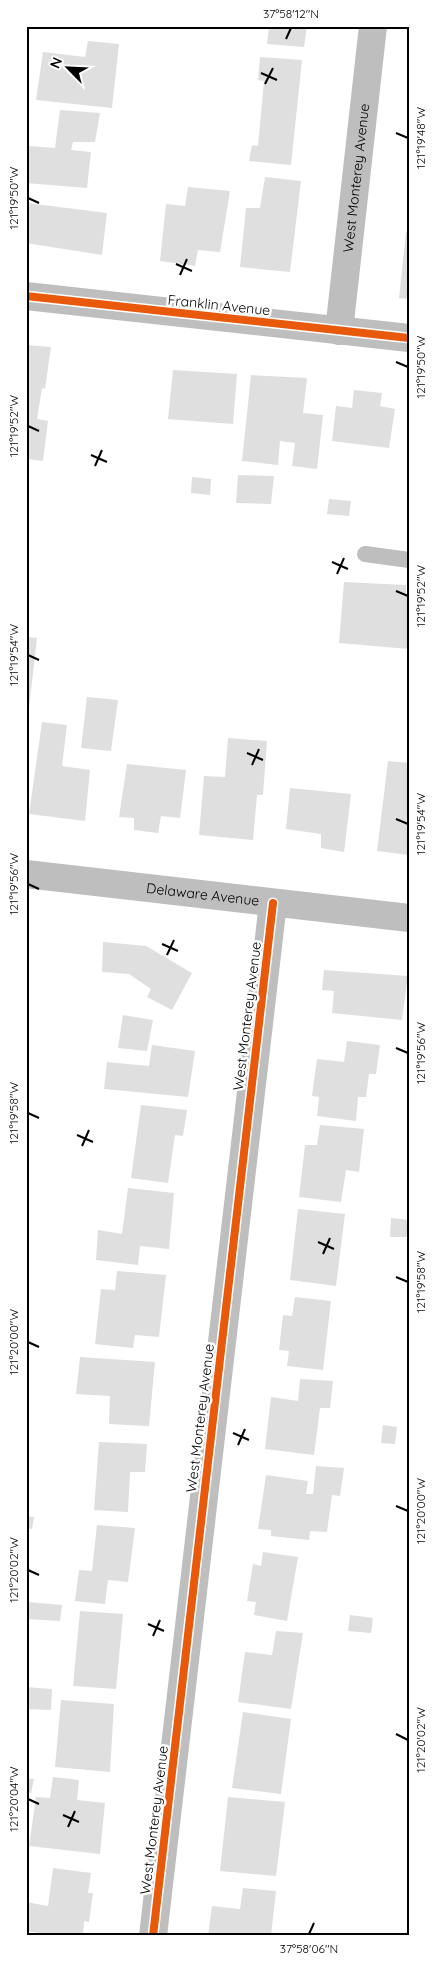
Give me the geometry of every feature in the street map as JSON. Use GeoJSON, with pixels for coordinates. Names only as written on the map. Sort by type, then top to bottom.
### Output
{"type":"FeatureCollection","features":[{"type":"Feature","properties":{"kind":"street","name":"West Monterey Avenue"},"geometry":{"type":"LineString","coordinates":[[339,331],[373,26]]}},
{"type":"Feature","properties":{"kind":"street","name":"Franklin Avenue"},"geometry":{"type":"LineString","coordinates":[[26,296],[409,338]]}},
{"type":"Feature","properties":{"kind":"street","name":"Delaware Avenue"},"geometry":{"type":"LineString","coordinates":[[26,874],[409,918]]}},
{"type":"Feature","properties":{"kind":"street","name":"West Monterey Avenue"},"geometry":{"type":"LineString","coordinates":[[153,1936],[273,903]]}},
{"type":"Feature","properties":{"kind":"lane"},"geometry":{"type":"LineString","coordinates":[[365,554],[409,560]]}},
{"type":"Feature","properties":{"kind":"building"},"geometry":{"type":"Polygon","coordinates":[[[269,26],[307,26],[304,47],[267,44],[269,26]]]}},
{"type":"Feature","properties":{"kind":"building"},"geometry":{"type":"Polygon","coordinates":[[[88,41],[119,44],[112,108],[36,100],[43,52],[85,57],[88,41]]]}},
{"type":"Feature","properties":{"kind":"building"},"geometry":{"type":"Polygon","coordinates":[[[260,57],[302,60],[291,165],[249,161],[252,145],[258,146],[264,81],[258,80],[260,57]]]}},
{"type":"Feature","properties":{"kind":"building"},"geometry":{"type":"Polygon","coordinates":[[[60,110],[100,113],[95,142],[73,142],[71,150],[91,152],[87,188],[26,183],[29,146],[55,148],[60,110]]]}},
{"type":"Feature","properties":{"kind":"building"},"geometry":{"type":"Polygon","coordinates":[[[265,177],[301,181],[290,272],[240,267],[246,208],[260,208],[265,177]]]}},
{"type":"Feature","properties":{"kind":"building"},"geometry":{"type":"Polygon","coordinates":[[[188,187],[230,191],[220,252],[198,250],[195,266],[160,261],[166,204],[185,206],[188,187]]]}},
{"type":"Feature","properties":{"kind":"building"},"geometry":{"type":"Polygon","coordinates":[[[27,203],[107,213],[102,255],[26,243],[27,203]]]}},
{"type":"Feature","properties":{"kind":"building"},"geometry":{"type":"Polygon","coordinates":[[[406,232],[409,232],[409,299],[399,298],[406,232]]]}},
{"type":"Feature","properties":{"kind":"building"},"geometry":{"type":"Polygon","coordinates":[[[26,345],[51,347],[45,389],[42,388],[37,419],[48,421],[43,461],[26,459],[26,345]]]}},
{"type":"Feature","properties":{"kind":"building"},"geometry":{"type":"Polygon","coordinates":[[[173,370],[237,374],[233,424],[168,419],[173,370]]]}},
{"type":"Feature","properties":{"kind":"building"},"geometry":{"type":"Polygon","coordinates":[[[251,375],[307,378],[303,413],[323,415],[317,469],[292,466],[295,443],[280,441],[278,465],[242,461],[251,375]]]}},
{"type":"Feature","properties":{"kind":"building"},"geometry":{"type":"Polygon","coordinates":[[[354,390],[382,393],[380,406],[395,409],[389,448],[332,441],[336,406],[352,408],[354,390]]]}},
{"type":"Feature","properties":{"kind":"building"},"geometry":{"type":"Polygon","coordinates":[[[238,475],[274,476],[271,504],[236,503],[238,475]]]}},
{"type":"Feature","properties":{"kind":"building"},"geometry":{"type":"Polygon","coordinates":[[[192,477],[211,479],[210,495],[191,493],[192,477]]]}},
{"type":"Feature","properties":{"kind":"building"},"geometry":{"type":"Polygon","coordinates":[[[329,499],[351,501],[349,516],[327,514],[329,499]]]}},
{"type":"Feature","properties":{"kind":"building"},"geometry":{"type":"Polygon","coordinates":[[[344,582],[406,585],[406,596],[409,597],[409,649],[339,643],[344,582]]]}},
{"type":"Feature","properties":{"kind":"building"},"geometry":{"type":"Polygon","coordinates":[[[26,637],[37,638],[29,708],[26,707],[26,637]]]}},
{"type":"Feature","properties":{"kind":"building"},"geometry":{"type":"Polygon","coordinates":[[[87,697],[118,700],[111,751],[81,748],[87,697]]]}},
{"type":"Feature","properties":{"kind":"building"},"geometry":{"type":"Polygon","coordinates":[[[42,722],[67,725],[62,766],[90,770],[85,821],[29,814],[42,722]]]}},
{"type":"Feature","properties":{"kind":"building"},"geometry":{"type":"Polygon","coordinates":[[[228,738],[267,741],[263,795],[257,795],[253,840],[199,835],[204,776],[225,777],[228,738]]]}},
{"type":"Feature","properties":{"kind":"building"},"geometry":{"type":"Polygon","coordinates":[[[388,761],[409,763],[409,855],[377,851],[388,761]]]}},
{"type":"Feature","properties":{"kind":"building"},"geometry":{"type":"Polygon","coordinates":[[[127,764],[186,770],[180,818],[161,816],[158,833],[134,830],[134,818],[119,817],[127,764]]]}},
{"type":"Feature","properties":{"kind":"building"},"geometry":{"type":"Polygon","coordinates":[[[290,788],[351,794],[344,852],[321,848],[321,834],[286,829],[290,788]]]}},
{"type":"Feature","properties":{"kind":"building"},"geometry":{"type":"Polygon","coordinates":[[[103,942],[146,946],[192,973],[172,1010],[147,997],[151,989],[129,974],[102,972],[103,942]]]}},
{"type":"Feature","properties":{"kind":"building"},"geometry":{"type":"Polygon","coordinates":[[[324,970],[408,976],[402,1020],[332,1013],[334,991],[322,990],[324,970]]]}},
{"type":"Feature","properties":{"kind":"building"},"geometry":{"type":"Polygon","coordinates":[[[123,1015],[153,1020],[147,1051],[118,1048],[123,1015]]]}},
{"type":"Feature","properties":{"kind":"building"},"geometry":{"type":"Polygon","coordinates":[[[347,1041],[380,1045],[376,1074],[369,1074],[366,1097],[358,1097],[356,1121],[317,1116],[319,1097],[312,1096],[317,1059],[344,1062],[347,1041]]]}},
{"type":"Feature","properties":{"kind":"building"},"geometry":{"type":"Polygon","coordinates":[[[152,1045],[195,1051],[188,1097],[104,1089],[107,1062],[149,1066],[152,1045]]]}},
{"type":"Feature","properties":{"kind":"building"},"geometry":{"type":"Polygon","coordinates":[[[141,1105],[187,1110],[183,1136],[175,1135],[168,1183],[131,1178],[141,1105]]]}},
{"type":"Feature","properties":{"kind":"building"},"geometry":{"type":"Polygon","coordinates":[[[320,1125],[364,1129],[359,1172],[346,1170],[341,1202],[299,1197],[305,1145],[317,1145],[320,1125]]]}},
{"type":"Feature","properties":{"kind":"building"},"geometry":{"type":"Polygon","coordinates":[[[128,1188],[174,1193],[169,1249],[140,1246],[138,1265],[96,1260],[98,1230],[122,1234],[128,1188]]]}},
{"type":"Feature","properties":{"kind":"building"},"geometry":{"type":"Polygon","coordinates":[[[298,1209],[345,1214],[336,1286],[290,1280],[298,1209]]]}},
{"type":"Feature","properties":{"kind":"building"},"geometry":{"type":"Polygon","coordinates":[[[391,1218],[409,1220],[409,1237],[390,1237],[391,1218]]]}},
{"type":"Feature","properties":{"kind":"building"},"geometry":{"type":"Polygon","coordinates":[[[117,1271],[166,1275],[159,1337],[135,1335],[133,1348],[95,1344],[101,1289],[115,1290],[117,1271]]]}},
{"type":"Feature","properties":{"kind":"building"},"geometry":{"type":"Polygon","coordinates":[[[295,1297],[331,1301],[323,1370],[287,1366],[289,1351],[279,1350],[283,1315],[292,1316],[295,1297]]]}},
{"type":"Feature","properties":{"kind":"building"},"geometry":{"type":"Polygon","coordinates":[[[80,1357],[155,1362],[149,1426],[109,1424],[110,1396],[76,1394],[80,1357]]]}},
{"type":"Feature","properties":{"kind":"building"},"geometry":{"type":"Polygon","coordinates":[[[300,1379],[333,1381],[330,1408],[320,1408],[314,1455],[265,1449],[271,1397],[298,1401],[300,1379]]]}},
{"type":"Feature","properties":{"kind":"building"},"geometry":{"type":"Polygon","coordinates":[[[383,1425],[397,1427],[395,1444],[381,1443],[383,1425]]]}},
{"type":"Feature","properties":{"kind":"building"},"geometry":{"type":"Polygon","coordinates":[[[99,1442],[147,1444],[145,1472],[130,1472],[128,1512],[94,1510],[99,1442]]]}},
{"type":"Feature","properties":{"kind":"building"},"geometry":{"type":"Polygon","coordinates":[[[316,1466],[344,1468],[340,1496],[332,1495],[327,1532],[310,1531],[309,1540],[271,1536],[271,1530],[258,1529],[266,1475],[308,1481],[306,1494],[313,1494],[316,1466]]]}},
{"type":"Feature","properties":{"kind":"building"},"geometry":{"type":"Polygon","coordinates":[[[26,1516],[34,1517],[32,1529],[26,1528],[26,1516]]]}},
{"type":"Feature","properties":{"kind":"building"},"geometry":{"type":"Polygon","coordinates":[[[97,1525],[135,1528],[128,1582],[108,1580],[105,1604],[75,1601],[79,1570],[92,1571],[97,1525]]]}},
{"type":"Feature","properties":{"kind":"building"},"geometry":{"type":"Polygon","coordinates":[[[263,1552],[298,1557],[287,1621],[254,1615],[256,1602],[247,1601],[253,1564],[261,1566],[263,1552]]]}},
{"type":"Feature","properties":{"kind":"building"},"geometry":{"type":"Polygon","coordinates":[[[27,1602],[62,1605],[60,1621],[26,1619],[27,1602]]]}},
{"type":"Feature","properties":{"kind":"building"},"geometry":{"type":"Polygon","coordinates":[[[80,1611],[123,1614],[116,1689],[73,1686],[80,1611]]]}},
{"type":"Feature","properties":{"kind":"building"},"geometry":{"type":"Polygon","coordinates":[[[350,1615],[373,1618],[371,1633],[348,1631],[350,1615]]]}},
{"type":"Feature","properties":{"kind":"building"},"geometry":{"type":"Polygon","coordinates":[[[276,1631],[303,1633],[291,1709],[238,1702],[245,1652],[272,1655],[276,1631]]]}},
{"type":"Feature","properties":{"kind":"building"},"geometry":{"type":"Polygon","coordinates":[[[26,1687],[52,1689],[51,1710],[26,1709],[26,1687]]]}},
{"type":"Feature","properties":{"kind":"building"},"geometry":{"type":"Polygon","coordinates":[[[61,1700],[114,1704],[110,1772],[55,1767],[61,1700]]]}},
{"type":"Feature","properties":{"kind":"building"},"geometry":{"type":"Polygon","coordinates":[[[243,1712],[291,1719],[281,1794],[232,1788],[243,1712]]]}},
{"type":"Feature","properties":{"kind":"building"},"geometry":{"type":"Polygon","coordinates":[[[53,1777],[79,1780],[77,1800],[105,1803],[100,1854],[29,1846],[36,1797],[50,1798],[53,1777]]]}},
{"type":"Feature","properties":{"kind":"building"},"geometry":{"type":"Polygon","coordinates":[[[26,1778],[34,1779],[31,1793],[26,1792],[26,1778]]]}},
{"type":"Feature","properties":{"kind":"building"},"geometry":{"type":"Polygon","coordinates":[[[228,1797],[285,1802],[276,1876],[220,1871],[228,1797]]]}},
{"type":"Feature","properties":{"kind":"building"},"geometry":{"type":"Polygon","coordinates":[[[53,1868],[91,1873],[88,1893],[93,1893],[89,1922],[84,1921],[83,1936],[58,1936],[26,1931],[26,1902],[48,1906],[53,1868]]]}},
{"type":"Feature","properties":{"kind":"building"},"geometry":{"type":"Polygon","coordinates":[[[243,1888],[276,1891],[271,1936],[208,1936],[212,1906],[240,1909],[243,1888]]]}},
{"type":"Feature","properties":{"kind":"cycle path"},"geometry":{"type":"LineString","coordinates":[[26,296],[409,338]]}},
{"type":"Feature","properties":{"kind":"cycle path"},"geometry":{"type":"LineString","coordinates":[[153,1936],[273,903]]}}]}
